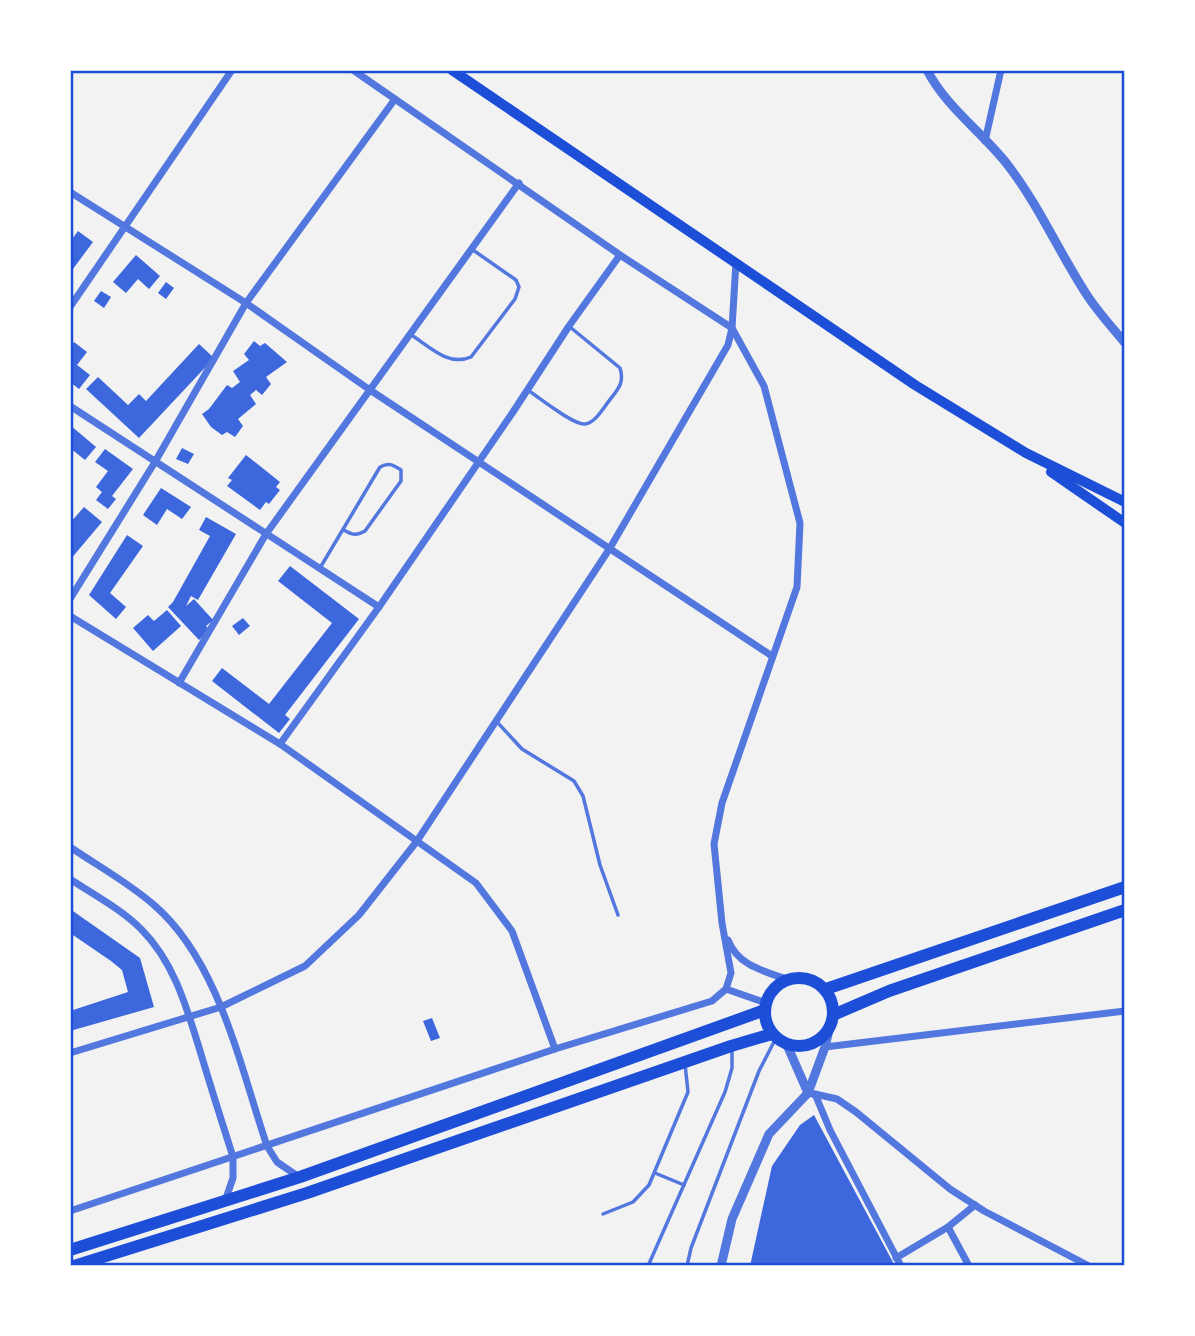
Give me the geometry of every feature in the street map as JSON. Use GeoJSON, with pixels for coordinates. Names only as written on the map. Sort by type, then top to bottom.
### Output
{"type":"FeatureCollection","features":[{"type":"Feature","properties":{"kind":"highway"},"geometry":{"type":"LineString","coordinates":[[826,989],[1125,887]]}},
{"type":"Feature","properties":{"kind":"highway"},"geometry":{"type":"LineString","coordinates":[[832,1021],[889,991],[1125,910]]}},
{"type":"Feature","properties":{"kind":"highway"},"geometry":{"type":"LineString","coordinates":[[74,1266],[307,1193],[731,1045],[778,1039],[800,1047],[812,1044],[823,1037],[832,1021],[832,1004],[826,989],[811,980],[800,978],[779,985],[771,993],[765,1016],[778,1039]]}},
{"type":"Feature","properties":{"kind":"highway"},"geometry":{"type":"LineString","coordinates":[[70,1250],[300,1177],[766,1006]]}},
{"type":"Feature","properties":{"kind":"main road"},"geometry":{"type":"LineString","coordinates":[[452,70],[915,385],[1026,453],[1125,502]]}},
{"type":"Feature","properties":{"kind":"main road"},"geometry":{"type":"LineString","coordinates":[[1026,453],[1125,523]]}},
{"type":"Feature","properties":{"kind":"street"},"geometry":{"type":"LineString","coordinates":[[70,307],[232,70]]}},
{"type":"Feature","properties":{"kind":"street"},"geometry":{"type":"LineString","coordinates":[[70,1211],[555,1049],[712,1001],[726,989],[731,973],[722,923],[714,844],[722,803],[797,587],[800,523],[764,386],[732,328],[620,255],[353,70]]}},
{"type":"Feature","properties":{"kind":"street"},"geometry":{"type":"LineString","coordinates":[[927,70],[934,83],[1006,163],[1044,218],[1086,294],[1125,343]]}},
{"type":"Feature","properties":{"kind":"street"},"geometry":{"type":"LineString","coordinates":[[985,141],[1001,70]]}},
{"type":"Feature","properties":{"kind":"street"},"geometry":{"type":"LineString","coordinates":[[70,599],[155,462],[246,303],[395,99]]}},
{"type":"Feature","properties":{"kind":"street"},"geometry":{"type":"LineString","coordinates":[[179,683],[267,534],[519,183]]}},
{"type":"Feature","properties":{"kind":"street"},"geometry":{"type":"LineString","coordinates":[[70,192],[246,303],[370,390],[772,656]]}},
{"type":"Feature","properties":{"kind":"street"},"geometry":{"type":"LineString","coordinates":[[280,744],[379,607],[620,255]]}},
{"type":"Feature","properties":{"kind":"street"},"geometry":{"type":"LineString","coordinates":[[70,1053],[220,1007],[305,966],[359,915],[417,841],[497,722],[610,548],[710,378],[728,345],[732,328],[736,262]]}},
{"type":"Feature","properties":{"kind":"street"},"geometry":{"type":"LineString","coordinates":[[70,406],[379,607]]}},
{"type":"Feature","properties":{"kind":"street"},"geometry":{"type":"LineString","coordinates":[[70,616],[280,744],[476,883],[512,931],[555,1049]]}},
{"type":"Feature","properties":{"kind":"street"},"geometry":{"type":"LineString","coordinates":[[70,848],[139,892],[171,921],[197,955],[220,1007],[267,1146],[277,1162],[300,1177]]}},
{"type":"Feature","properties":{"kind":"street"},"geometry":{"type":"LineString","coordinates":[[70,879],[127,917],[152,941],[172,971],[233,1157],[233,1178],[225,1201]]}},
{"type":"Feature","properties":{"kind":"street"},"geometry":{"type":"LineString","coordinates":[[722,923],[733,952],[750,966],[789,980]]}},
{"type":"Feature","properties":{"kind":"street"},"geometry":{"type":"LineString","coordinates":[[726,989],[766,1006]]}},
{"type":"Feature","properties":{"kind":"street"},"geometry":{"type":"LineString","coordinates":[[825,1047],[1125,1011]]}},
{"type":"Feature","properties":{"kind":"street"},"geometry":{"type":"LineString","coordinates":[[720,1266],[732,1219],[769,1134],[811,1094],[832,1021]]}},
{"type":"Feature","properties":{"kind":"street"},"geometry":{"type":"LineString","coordinates":[[778,1039],[811,1094],[901,1266]]}},
{"type":"Feature","properties":{"kind":"street"},"geometry":{"type":"LineString","coordinates":[[811,1094],[838,1099],[950,1189],[1089,1266]]}},
{"type":"Feature","properties":{"kind":"street"},"geometry":{"type":"LineString","coordinates":[[896,1258],[948,1227],[975,1205]]}},
{"type":"Feature","properties":{"kind":"street"},"geometry":{"type":"LineString","coordinates":[[948,1227],[970,1266]]}},
{"type":"Feature","properties":{"kind":"lane"},"geometry":{"type":"LineString","coordinates":[[410,334],[447,358],[461,362],[471,357],[515,299],[519,287],[516,279],[471,249]]}},
{"type":"Feature","properties":{"kind":"lane"},"geometry":{"type":"LineString","coordinates":[[527,389],[575,421],[585,424],[593,421],[620,386],[623,377],[620,368],[569,326]]}},
{"type":"Feature","properties":{"kind":"lane"},"geometry":{"type":"LineString","coordinates":[[320,568],[380,467],[386,463],[401,470],[401,481],[365,531],[352,535],[344,530]]}},
{"type":"Feature","properties":{"kind":"lane"},"geometry":{"type":"LineString","coordinates":[[497,722],[522,749],[574,780],[583,796],[600,865],[618,915]]}},
{"type":"Feature","properties":{"kind":"lane"},"geometry":{"type":"LineString","coordinates":[[687,1266],[691,1248],[759,1072],[778,1039]]}},
{"type":"Feature","properties":{"kind":"lane"},"geometry":{"type":"LineString","coordinates":[[648,1266],[724,1092],[732,1068],[731,1045]]}},
{"type":"Feature","properties":{"kind":"lane"},"geometry":{"type":"LineString","coordinates":[[603,1214],[633,1202],[643,1193],[655,1173],[688,1091],[684,1062]]}},
{"type":"Feature","properties":{"kind":"lane"},"geometry":{"type":"LineString","coordinates":[[655,1173],[684,1185]]}},
{"type":"Feature","properties":{"kind":"building"},"geometry":{"type":"Polygon","coordinates":[[[78,231],[93,242],[70,273],[70,242],[78,231]]]}},
{"type":"Feature","properties":{"kind":"building"},"geometry":{"type":"Polygon","coordinates":[[[136,255],[160,276],[149,289],[138,279],[126,293],[113,282],[136,255]]]}},
{"type":"Feature","properties":{"kind":"building"},"geometry":{"type":"Polygon","coordinates":[[[166,282],[174,288],[166,299],[158,293],[166,282]]]}},
{"type":"Feature","properties":{"kind":"building"},"geometry":{"type":"Polygon","coordinates":[[[101,291],[111,297],[104,308],[94,301],[101,291]]]}},
{"type":"Feature","properties":{"kind":"building"},"geometry":{"type":"Polygon","coordinates":[[[254,341],[260,346],[265,343],[287,362],[266,377],[271,384],[262,395],[256,390],[250,395],[256,404],[238,419],[243,426],[235,437],[227,432],[222,435],[211,427],[202,414],[227,385],[232,388],[240,382],[233,371],[249,360],[244,354],[254,341]]]}},
{"type":"Feature","properties":{"kind":"building"},"geometry":{"type":"Polygon","coordinates":[[[74,342],[87,352],[77,365],[90,375],[79,389],[70,382],[70,348],[74,342]]]}},
{"type":"Feature","properties":{"kind":"building"},"geometry":{"type":"Polygon","coordinates":[[[199,344],[214,358],[139,438],[86,389],[98,377],[128,405],[139,394],[146,401],[199,344]]]}},
{"type":"Feature","properties":{"kind":"building"},"geometry":{"type":"Polygon","coordinates":[[[70,425],[96,447],[85,460],[70,448],[70,425]]]}},
{"type":"Feature","properties":{"kind":"building"},"geometry":{"type":"Polygon","coordinates":[[[182,448],[194,454],[188,464],[176,459],[182,448]]]}},
{"type":"Feature","properties":{"kind":"building"},"geometry":{"type":"Polygon","coordinates":[[[105,449],[133,469],[112,496],[116,499],[108,509],[96,500],[102,492],[96,487],[108,471],[95,462],[105,449]]]}},
{"type":"Feature","properties":{"kind":"building"},"geometry":{"type":"Polygon","coordinates":[[[246,455],[280,482],[276,487],[280,490],[269,504],[266,502],[260,510],[227,486],[232,480],[228,478],[246,455]]]}},
{"type":"Feature","properties":{"kind":"building"},"geometry":{"type":"Polygon","coordinates":[[[161,488],[191,507],[182,519],[167,509],[157,525],[143,515],[161,488]]]}},
{"type":"Feature","properties":{"kind":"building"},"geometry":{"type":"Polygon","coordinates":[[[84,507],[102,522],[70,560],[70,523],[84,507]]]}},
{"type":"Feature","properties":{"kind":"building"},"geometry":{"type":"Polygon","coordinates":[[[206,517],[236,534],[198,600],[191,596],[186,606],[194,599],[213,620],[206,626],[210,630],[199,640],[168,607],[210,536],[199,530],[206,517]]]}},
{"type":"Feature","properties":{"kind":"building"},"geometry":{"type":"Polygon","coordinates":[[[127,535],[143,546],[110,593],[126,607],[116,619],[89,595],[127,535]]]}},
{"type":"Feature","properties":{"kind":"building"},"geometry":{"type":"Polygon","coordinates":[[[290,566],[359,619],[285,715],[290,719],[279,733],[212,681],[222,668],[269,704],[332,623],[278,581],[290,566]]]}},
{"type":"Feature","properties":{"kind":"building"},"geometry":{"type":"Polygon","coordinates":[[[167,610],[181,626],[153,651],[133,628],[148,615],[154,621],[167,610]]]}},
{"type":"Feature","properties":{"kind":"building"},"geometry":{"type":"Polygon","coordinates":[[[243,618],[250,626],[239,635],[232,626],[243,618]]]}},
{"type":"Feature","properties":{"kind":"building"},"geometry":{"type":"Polygon","coordinates":[[[70,909],[140,958],[154,1007],[70,1031],[70,1011],[128,992],[122,970],[70,933],[70,909]]]}},
{"type":"Feature","properties":{"kind":"building"},"geometry":{"type":"Polygon","coordinates":[[[432,1018],[440,1038],[431,1041],[423,1021],[432,1018]]]}},
{"type":"Feature","properties":{"kind":"building"},"geometry":{"type":"Polygon","coordinates":[[[814,1115],[895,1266],[750,1266],[772,1166],[800,1125],[814,1115]]]}}]}
